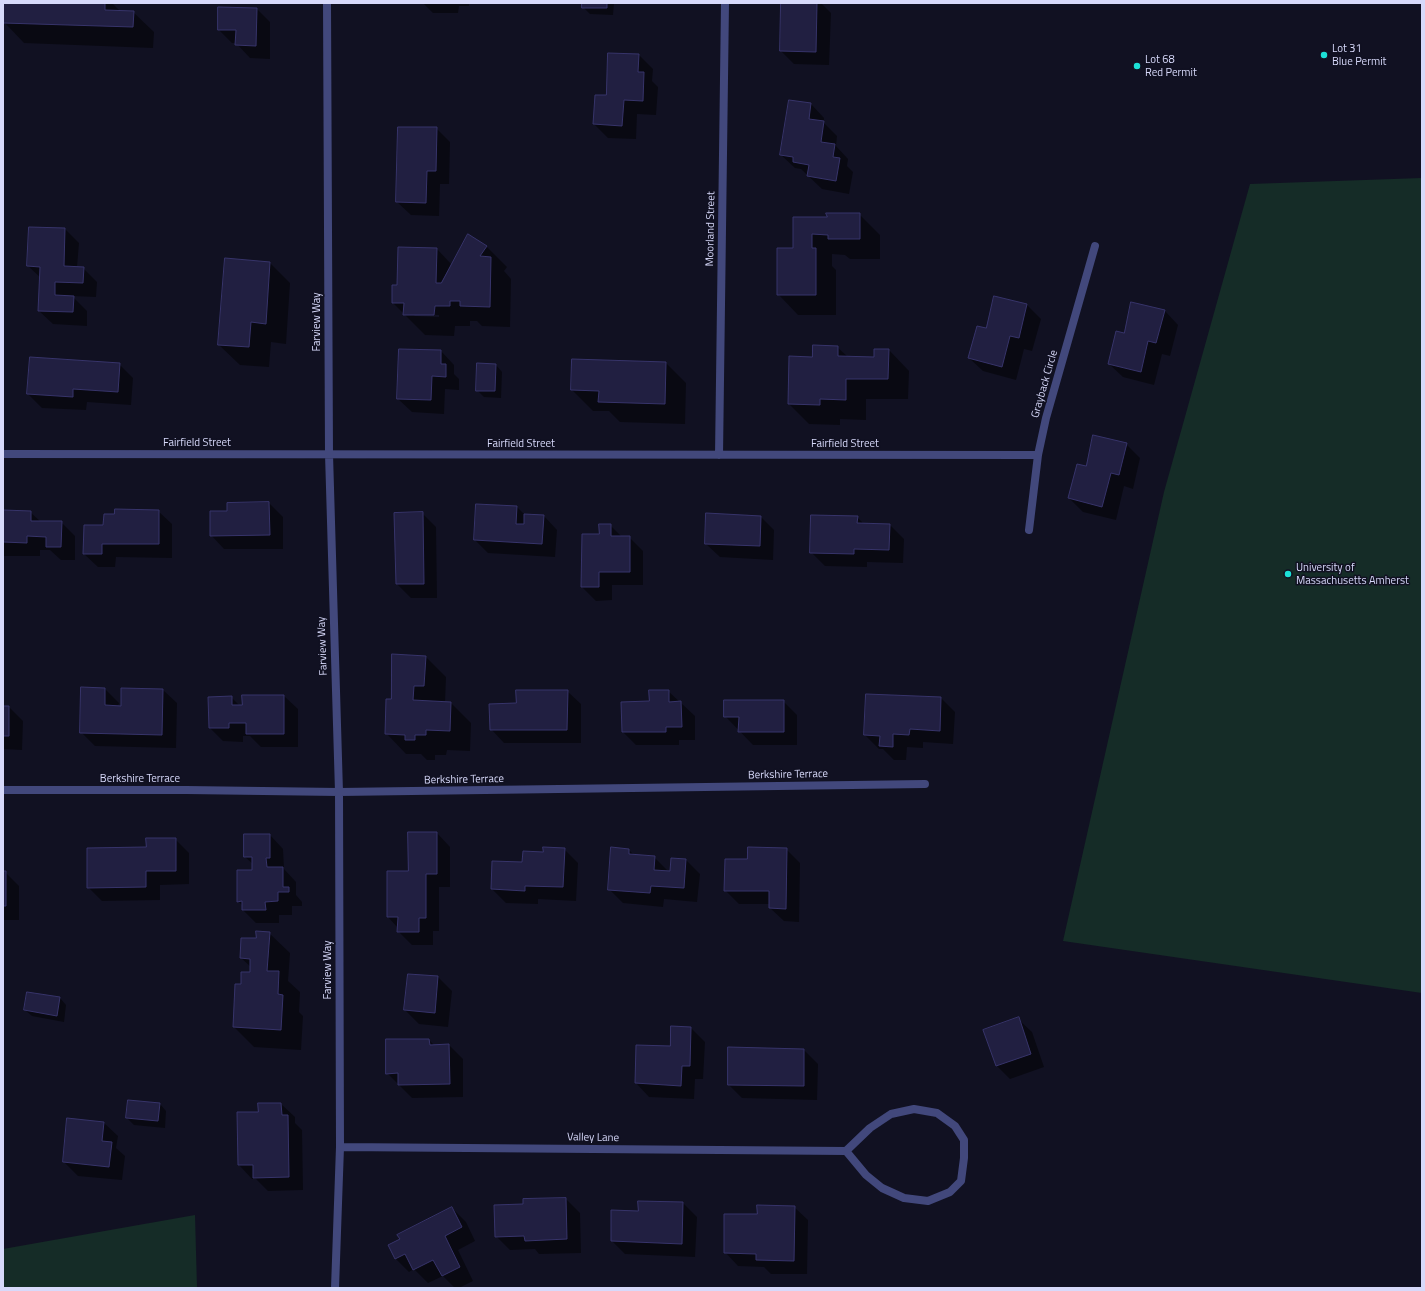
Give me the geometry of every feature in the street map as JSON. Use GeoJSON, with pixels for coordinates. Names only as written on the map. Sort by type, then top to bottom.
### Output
{"type":"FeatureCollection","features":[{"type":"Feature","properties":{"kind":"street","name":"Farview Way"},"geometry":{"type":"LineString","coordinates":[[327,3],[329,454],[339,792],[340,1147],[334,1288]]}},
{"type":"Feature","properties":{"kind":"street","name":"Moorland Street"},"geometry":{"type":"LineString","coordinates":[[719,455],[724,3]]}},
{"type":"Feature","properties":{"kind":"street","name":"Grayback Circle"},"geometry":{"type":"LineString","coordinates":[[1029,530],[1038,455],[1046,418],[1095,246]]}},
{"type":"Feature","properties":{"kind":"street","name":"Fairfield Street"},"geometry":{"type":"LineString","coordinates":[[3,454],[1038,455]]}},
{"type":"Feature","properties":{"kind":"street","name":"Berkshire Terrace"},"geometry":{"type":"LineString","coordinates":[[3,790],[339,792],[925,784]]}},
{"type":"Feature","properties":{"kind":"street"},"geometry":{"type":"LineString","coordinates":[[914,1109],[937,1113],[955,1126],[964,1140],[964,1158],[961,1181],[950,1192],[928,1201],[904,1198],[882,1188],[866,1175],[846,1151],[870,1128],[891,1114],[914,1109]]}},
{"type":"Feature","properties":{"kind":"street","name":"Valley Lane"},"geometry":{"type":"LineString","coordinates":[[340,1147],[846,1151]]}},
{"type":"Feature","properties":{"kind":"green space"},"geometry":{"type":"Polygon","coordinates":[[[1422,178],[1422,993],[1063,941],[1164,492],[1250,184],[1422,178]]]}},
{"type":"Feature","properties":{"kind":"green space"},"geometry":{"type":"Polygon","coordinates":[[[195,1215],[197,1288],[3,1288],[3,1249],[195,1215]]]}},
{"type":"Feature","properties":{"kind":"building"},"geometry":{"type":"Polygon","coordinates":[[[3,3],[105,3],[105,10],[134,11],[133,27],[3,23],[3,3]]]}},
{"type":"Feature","properties":{"kind":"building"},"geometry":{"type":"Polygon","coordinates":[[[582,3],[607,3],[607,8],[582,8],[582,3]]]}},
{"type":"Feature","properties":{"kind":"building"},"geometry":{"type":"Polygon","coordinates":[[[781,3],[817,3],[816,52],[780,51],[781,3]]]}},
{"type":"Feature","properties":{"kind":"building"},"geometry":{"type":"Polygon","coordinates":[[[218,7],[257,8],[256,46],[235,45],[236,30],[218,30],[218,7]]]}},
{"type":"Feature","properties":{"kind":"building"},"geometry":{"type":"Polygon","coordinates":[[[608,53],[639,54],[638,72],[644,72],[643,101],[624,100],[622,126],[593,124],[595,95],[606,95],[608,53]]]}},
{"type":"Feature","properties":{"kind":"building"},"geometry":{"type":"Polygon","coordinates":[[[789,100],[811,103],[809,119],[824,121],[821,142],[835,144],[833,157],[840,158],[836,181],[807,176],[809,165],[793,162],[793,157],[780,155],[789,100]]]}},
{"type":"Feature","properties":{"kind":"building"},"geometry":{"type":"Polygon","coordinates":[[[398,127],[437,127],[436,171],[427,171],[426,203],[396,202],[398,127]]]}},
{"type":"Feature","properties":{"kind":"building"},"geometry":{"type":"Polygon","coordinates":[[[826,213],[860,213],[860,239],[828,239],[828,235],[812,234],[812,248],[816,248],[816,295],[777,295],[777,248],[793,248],[793,217],[827,217],[826,213]]]}},
{"type":"Feature","properties":{"kind":"building"},"geometry":{"type":"Polygon","coordinates":[[[29,227],[65,228],[64,266],[84,267],[83,283],[55,282],[55,295],[74,296],[73,312],[38,311],[40,267],[27,266],[29,227]]]}},
{"type":"Feature","properties":{"kind":"building"},"geometry":{"type":"Polygon","coordinates":[[[468,234],[487,246],[480,256],[491,257],[490,307],[460,306],[460,301],[450,301],[450,306],[435,306],[434,315],[403,315],[404,303],[392,303],[392,285],[397,285],[398,247],[437,248],[436,283],[441,283],[468,234]]]}},
{"type":"Feature","properties":{"kind":"building"},"geometry":{"type":"Polygon","coordinates":[[[225,258],[270,262],[266,324],[251,322],[249,347],[218,345],[225,258]]]}},
{"type":"Feature","properties":{"kind":"building"},"geometry":{"type":"Polygon","coordinates":[[[994,296],[1027,304],[1019,338],[1010,336],[1002,367],[968,358],[977,326],[986,328],[994,296]]]}},
{"type":"Feature","properties":{"kind":"building"},"geometry":{"type":"Polygon","coordinates":[[[1131,302],[1165,310],[1156,343],[1148,341],[1141,372],[1108,364],[1116,331],[1124,333],[1131,302]]]}},
{"type":"Feature","properties":{"kind":"building"},"geometry":{"type":"Polygon","coordinates":[[[813,345],[838,346],[838,356],[874,357],[874,349],[889,349],[888,379],[846,379],[846,400],[820,399],[820,405],[788,404],[789,356],[812,357],[813,345]]]}},
{"type":"Feature","properties":{"kind":"building"},"geometry":{"type":"Polygon","coordinates":[[[399,349],[441,350],[441,364],[446,364],[446,377],[432,376],[431,400],[397,399],[399,349]]]}},
{"type":"Feature","properties":{"kind":"building"},"geometry":{"type":"Polygon","coordinates":[[[30,357],[120,363],[118,392],[73,389],[73,397],[27,394],[30,357]]]}},
{"type":"Feature","properties":{"kind":"building"},"geometry":{"type":"Polygon","coordinates":[[[572,359],[666,362],[665,404],[598,402],[599,391],[571,390],[572,359]]]}},
{"type":"Feature","properties":{"kind":"building"},"geometry":{"type":"Polygon","coordinates":[[[477,363],[496,364],[495,391],[476,391],[477,363]]]}},
{"type":"Feature","properties":{"kind":"building"},"geometry":{"type":"Polygon","coordinates":[[[1093,435],[1127,443],[1119,475],[1111,473],[1102,507],[1068,498],[1077,464],[1086,466],[1093,435]]]}},
{"type":"Feature","properties":{"kind":"building"},"geometry":{"type":"Polygon","coordinates":[[[269,502],[270,535],[210,536],[210,511],[227,511],[227,503],[269,502]]]}},
{"type":"Feature","properties":{"kind":"building"},"geometry":{"type":"Polygon","coordinates":[[[476,504],[517,506],[516,524],[524,524],[524,514],[544,515],[542,544],[474,540],[476,504]]]}},
{"type":"Feature","properties":{"kind":"building"},"geometry":{"type":"Polygon","coordinates":[[[115,509],[159,510],[159,544],[102,544],[102,554],[83,554],[84,525],[103,525],[104,514],[114,514],[115,509]]]}},
{"type":"Feature","properties":{"kind":"building"},"geometry":{"type":"Polygon","coordinates":[[[3,510],[31,511],[31,521],[62,521],[61,547],[46,547],[46,537],[27,536],[27,543],[3,542],[3,510]]]}},
{"type":"Feature","properties":{"kind":"building"},"geometry":{"type":"Polygon","coordinates":[[[423,512],[424,584],[396,584],[394,513],[423,512]]]}},
{"type":"Feature","properties":{"kind":"building"},"geometry":{"type":"Polygon","coordinates":[[[706,513],[761,516],[760,546],[705,544],[706,513]]]}},
{"type":"Feature","properties":{"kind":"building"},"geometry":{"type":"Polygon","coordinates":[[[811,515],[858,516],[857,523],[890,524],[889,550],[854,549],[854,554],[810,553],[811,515]]]}},
{"type":"Feature","properties":{"kind":"building"},"geometry":{"type":"Polygon","coordinates":[[[599,524],[611,524],[611,536],[630,536],[630,572],[599,572],[599,587],[581,587],[582,534],[599,534],[599,524]]]}},
{"type":"Feature","properties":{"kind":"building"},"geometry":{"type":"Polygon","coordinates":[[[392,654],[426,656],[424,686],[414,686],[413,700],[451,702],[450,731],[426,730],[426,735],[415,735],[415,740],[405,740],[405,735],[385,734],[386,699],[391,699],[392,654]]]}},
{"type":"Feature","properties":{"kind":"building"},"geometry":{"type":"Polygon","coordinates":[[[81,687],[105,688],[105,705],[121,706],[121,688],[163,689],[162,735],[80,733],[81,687]]]}},
{"type":"Feature","properties":{"kind":"building"},"geometry":{"type":"Polygon","coordinates":[[[516,690],[568,690],[567,730],[490,730],[489,704],[516,703],[516,690]]]}},
{"type":"Feature","properties":{"kind":"building"},"geometry":{"type":"Polygon","coordinates":[[[649,690],[669,690],[669,702],[681,701],[682,727],[666,727],[666,732],[622,732],[621,702],[649,701],[649,690]]]}},
{"type":"Feature","properties":{"kind":"building"},"geometry":{"type":"Polygon","coordinates":[[[866,694],[941,697],[940,731],[910,729],[909,735],[893,734],[893,747],[879,746],[880,736],[864,735],[866,694]]]}},
{"type":"Feature","properties":{"kind":"building"},"geometry":{"type":"Polygon","coordinates":[[[242,695],[284,695],[284,734],[246,734],[246,723],[229,723],[229,728],[209,728],[208,697],[232,696],[232,705],[242,705],[242,695]]]}},
{"type":"Feature","properties":{"kind":"building"},"geometry":{"type":"Polygon","coordinates":[[[724,700],[784,700],[784,732],[738,732],[739,717],[724,717],[724,700]]]}},
{"type":"Feature","properties":{"kind":"building"},"geometry":{"type":"Polygon","coordinates":[[[3,706],[9,706],[9,736],[3,736],[3,706]]]}},
{"type":"Feature","properties":{"kind":"building"},"geometry":{"type":"Polygon","coordinates":[[[408,832],[437,832],[437,874],[426,874],[426,918],[419,918],[419,932],[397,932],[398,917],[387,917],[387,871],[408,871],[408,832]]]}},
{"type":"Feature","properties":{"kind":"building"},"geometry":{"type":"Polygon","coordinates":[[[244,834],[270,834],[270,858],[266,858],[267,867],[283,867],[283,887],[289,887],[289,892],[278,892],[278,901],[265,902],[266,910],[242,910],[242,901],[237,902],[237,870],[252,870],[252,857],[244,857],[244,834]]]}},
{"type":"Feature","properties":{"kind":"building"},"geometry":{"type":"Polygon","coordinates":[[[146,838],[176,838],[176,871],[146,871],[146,887],[87,888],[87,848],[146,847],[146,838]]]}},
{"type":"Feature","properties":{"kind":"building"},"geometry":{"type":"Polygon","coordinates":[[[543,847],[565,848],[563,887],[525,886],[525,891],[491,889],[492,861],[522,862],[523,851],[543,852],[543,847]]]}},
{"type":"Feature","properties":{"kind":"building"},"geometry":{"type":"Polygon","coordinates":[[[611,847],[629,849],[629,854],[655,856],[654,870],[670,871],[671,858],[686,859],[684,888],[651,886],[650,893],[608,890],[611,847]]]}},
{"type":"Feature","properties":{"kind":"building"},"geometry":{"type":"Polygon","coordinates":[[[748,847],[787,848],[786,909],[769,908],[769,891],[724,891],[725,859],[747,859],[748,847]]]}},
{"type":"Feature","properties":{"kind":"building"},"geometry":{"type":"Polygon","coordinates":[[[3,871],[6,871],[6,906],[3,906],[3,871]]]}},
{"type":"Feature","properties":{"kind":"building"},"geometry":{"type":"Polygon","coordinates":[[[256,931],[270,932],[267,971],[279,971],[278,994],[283,995],[281,1030],[233,1027],[235,984],[241,984],[241,972],[250,972],[250,959],[240,958],[241,938],[256,938],[256,931]]]}},
{"type":"Feature","properties":{"kind":"building"},"geometry":{"type":"Polygon","coordinates":[[[408,974],[438,976],[435,1013],[404,1010],[408,974]]]}},
{"type":"Feature","properties":{"kind":"building"},"geometry":{"type":"Polygon","coordinates":[[[27,992],[60,997],[57,1016],[24,1010],[27,992]]]}},
{"type":"Feature","properties":{"kind":"building"},"geometry":{"type":"Polygon","coordinates":[[[1019,1017],[1031,1054],[996,1066],[983,1030],[1019,1017]]]}},
{"type":"Feature","properties":{"kind":"building"},"geometry":{"type":"Polygon","coordinates":[[[671,1026],[691,1027],[690,1066],[682,1066],[681,1086],[635,1083],[636,1045],[670,1046],[671,1026]]]}},
{"type":"Feature","properties":{"kind":"building"},"geometry":{"type":"Polygon","coordinates":[[[386,1039],[429,1039],[430,1045],[449,1044],[450,1084],[398,1085],[398,1073],[386,1074],[386,1039]]]}},
{"type":"Feature","properties":{"kind":"building"},"geometry":{"type":"Polygon","coordinates":[[[728,1047],[804,1049],[804,1086],[728,1085],[728,1047]]]}},
{"type":"Feature","properties":{"kind":"building"},"geometry":{"type":"Polygon","coordinates":[[[128,1100],[160,1103],[158,1121],[126,1118],[128,1100]]]}},
{"type":"Feature","properties":{"kind":"building"},"geometry":{"type":"Polygon","coordinates":[[[258,1103],[281,1103],[282,1115],[288,1115],[289,1177],[253,1178],[253,1165],[238,1165],[237,1112],[258,1112],[258,1103]]]}},
{"type":"Feature","properties":{"kind":"building"},"geometry":{"type":"Polygon","coordinates":[[[67,1118],[104,1122],[102,1141],[112,1142],[109,1167],[63,1162],[67,1118]]]}},
{"type":"Feature","properties":{"kind":"building"},"geometry":{"type":"Polygon","coordinates":[[[566,1198],[567,1239],[525,1241],[524,1236],[495,1237],[494,1205],[523,1204],[523,1199],[566,1198]]]}},
{"type":"Feature","properties":{"kind":"building"},"geometry":{"type":"Polygon","coordinates":[[[638,1201],[683,1202],[682,1244],[611,1241],[611,1210],[638,1211],[638,1201]]]}},
{"type":"Feature","properties":{"kind":"building"},"geometry":{"type":"Polygon","coordinates":[[[757,1205],[795,1206],[794,1261],[756,1260],[756,1254],[724,1253],[724,1214],[757,1214],[757,1205]]]}},
{"type":"Feature","properties":{"kind":"building"},"geometry":{"type":"Polygon","coordinates":[[[452,1207],[462,1227],[445,1236],[460,1267],[442,1276],[433,1260],[413,1270],[405,1254],[395,1259],[388,1245],[400,1239],[397,1235],[452,1207]]]}},
{"type":"Feature","properties":{"kind":"place","name":"Lot 31 Blue Permit"},"geometry":{"type":"Point","coordinates":[1324,55]}},
{"type":"Feature","properties":{"kind":"place","name":"Lot 68 Red Permit"},"geometry":{"type":"Point","coordinates":[1137,66]}},
{"type":"Feature","properties":{"kind":"place","name":"University of Massachusetts Amherst"},"geometry":{"type":"Point","coordinates":[1288,574]}}]}
